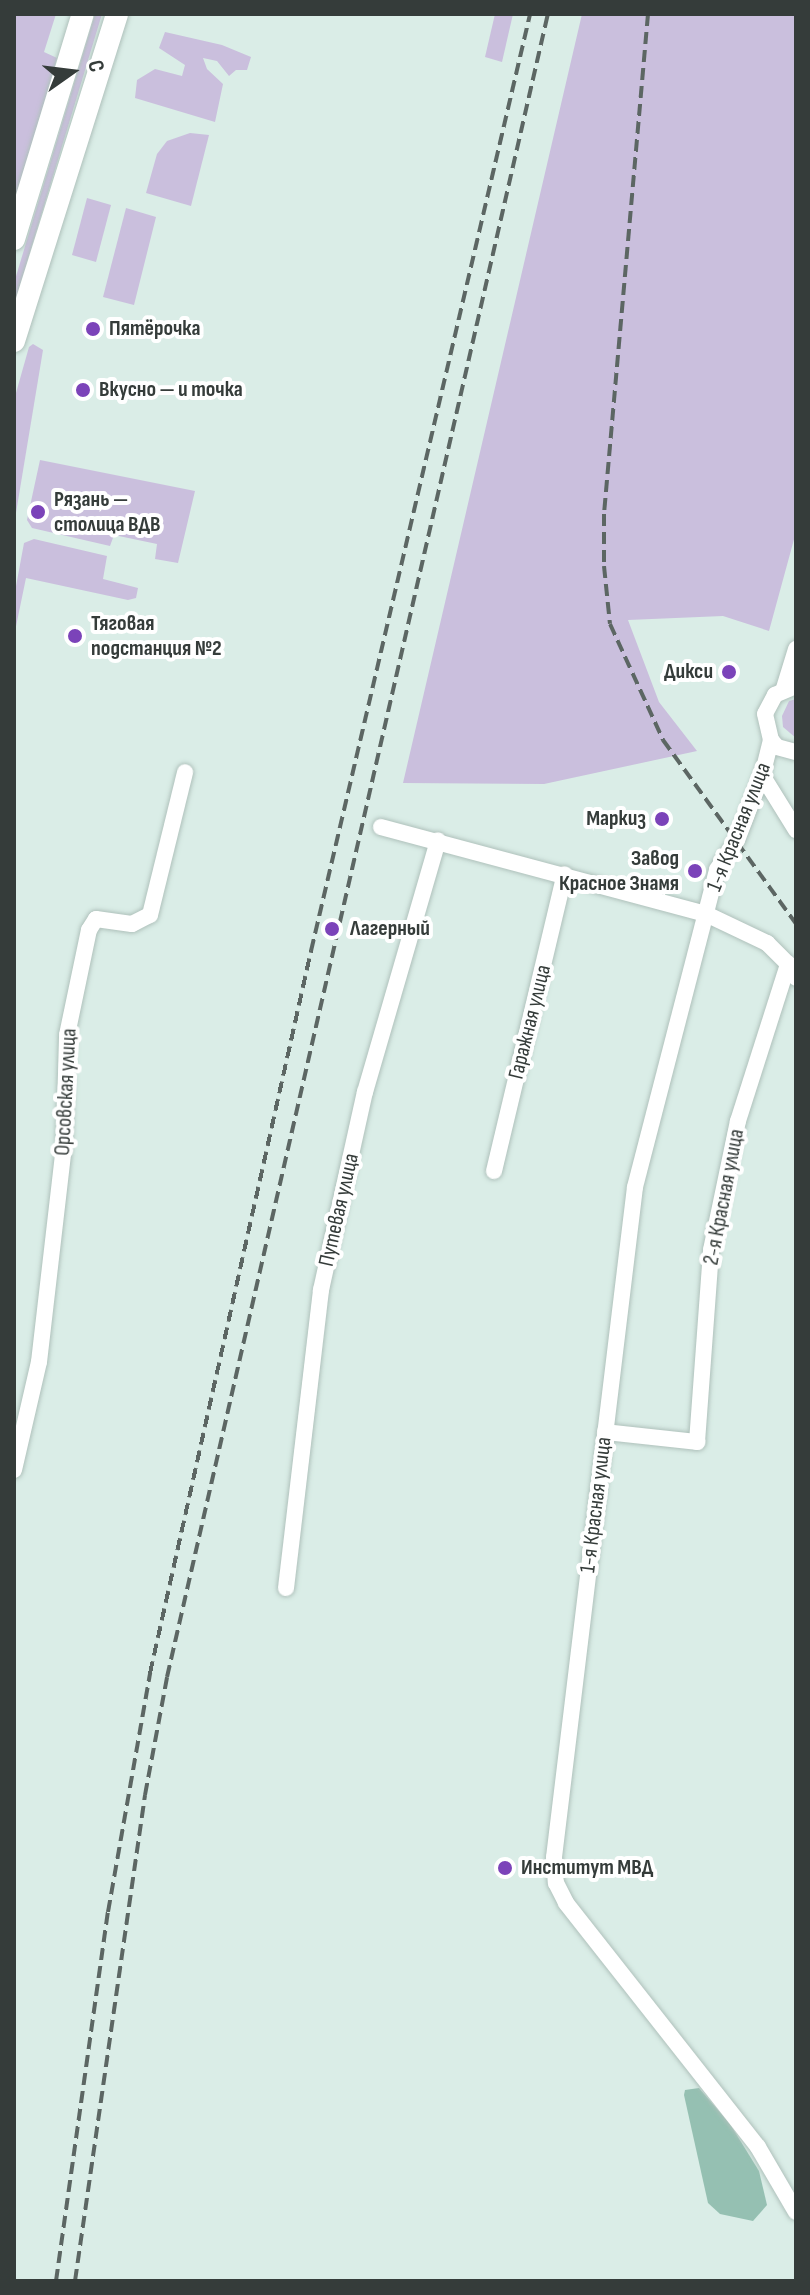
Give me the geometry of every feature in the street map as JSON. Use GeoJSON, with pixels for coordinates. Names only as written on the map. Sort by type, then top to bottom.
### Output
{"type":"FeatureCollection","features":[{"type":"Feature","properties":{"kind":"main road"},"geometry":{"type":"LineString","coordinates":[[15,231],[83,14]]}},
{"type":"Feature","properties":{"kind":"main road"},"geometry":{"type":"LineString","coordinates":[[14,341],[117,14]]}},
{"type":"Feature","properties":{"kind":"street","name":"1-я Красная улица"},"geometry":{"type":"LineString","coordinates":[[795,656],[790,687],[768,704],[765,714],[771,740],[762,775],[737,840],[717,870],[635,1187],[554,1857],[556,1883],[566,1903],[758,2147],[796,2212]]}},
{"type":"Feature","properties":{"kind":"street"},"geometry":{"type":"LineString","coordinates":[[771,740],[777,747],[796,752]]}},
{"type":"Feature","properties":{"kind":"street"},"geometry":{"type":"LineString","coordinates":[[796,752],[762,775],[796,830]]}},
{"type":"Feature","properties":{"kind":"street","name":"Орсовская улица"},"geometry":{"type":"LineString","coordinates":[[14,1470],[39,1362],[64,1145],[67,1035],[89,930],[96,919],[132,924],[150,915],[185,772]]}},
{"type":"Feature","properties":{"kind":"street","name":"2-я Красная улица"},"geometry":{"type":"LineString","coordinates":[[381,827],[706,914],[767,943],[792,971],[738,1121],[711,1250],[697,1442],[605,1432]]}},
{"type":"Feature","properties":{"kind":"street","name":"Путевая улица"},"geometry":{"type":"LineString","coordinates":[[286,1588],[321,1290],[365,1092],[438,840]]}},
{"type":"Feature","properties":{"kind":"street","name":"Гаражная улица"},"geometry":{"type":"LineString","coordinates":[[494,1171],[565,874]]}},
{"type":"Feature","properties":{"kind":"shaded area"},"geometry":{"type":"Polygon","coordinates":[[[14,14],[56,14],[44,52],[57,58],[14,207],[14,14]]]}},
{"type":"Feature","properties":{"kind":"shaded area"},"geometry":{"type":"Polygon","coordinates":[[[95,14],[102,14],[14,305],[14,283],[95,14]]]}},
{"type":"Feature","properties":{"kind":"shaded area"},"geometry":{"type":"Polygon","coordinates":[[[495,14],[513,14],[502,62],[485,57],[495,14]]]}},
{"type":"Feature","properties":{"kind":"shaded area"},"geometry":{"type":"Polygon","coordinates":[[[582,14],[796,14],[796,532],[769,631],[723,616],[628,620],[659,702],[697,751],[544,784],[403,783],[582,14]]]}},
{"type":"Feature","properties":{"kind":"shaded area"},"geometry":{"type":"Polygon","coordinates":[[[165,32],[222,45],[251,57],[247,70],[236,70],[229,76],[217,61],[203,58],[207,69],[223,84],[215,122],[135,98],[137,80],[155,69],[182,76],[185,65],[159,48],[165,32]]]}},
{"type":"Feature","properties":{"kind":"shaded area"},"geometry":{"type":"Polygon","coordinates":[[[190,133],[209,135],[191,206],[146,193],[157,154],[167,141],[190,133]]]}},
{"type":"Feature","properties":{"kind":"shaded area"},"geometry":{"type":"Polygon","coordinates":[[[87,198],[111,205],[96,262],[72,255],[87,198]]]}},
{"type":"Feature","properties":{"kind":"shaded area"},"geometry":{"type":"Polygon","coordinates":[[[126,208],[156,217],[134,305],[103,297],[126,208]]]}},
{"type":"Feature","properties":{"kind":"shaded area"},"geometry":{"type":"Polygon","coordinates":[[[33,344],[43,350],[14,525],[14,400],[29,347],[33,344]]]}},
{"type":"Feature","properties":{"kind":"shaded area"},"geometry":{"type":"Polygon","coordinates":[[[40,460],[195,491],[178,563],[155,559],[157,544],[114,535],[110,546],[32,528],[27,520],[40,460]]]}},
{"type":"Feature","properties":{"kind":"shaded area"},"geometry":{"type":"Polygon","coordinates":[[[34,539],[107,556],[103,579],[138,588],[136,598],[128,600],[26,578],[14,636],[14,597],[24,543],[34,539]]]}},
{"type":"Feature","properties":{"kind":"shaded area"},"geometry":{"type":"Polygon","coordinates":[[[796,699],[796,738],[783,727],[782,716],[789,701],[796,699]]]}},
{"type":"Feature","properties":{"kind":"shaded area"},"geometry":{"type":"Polygon","coordinates":[[[699,2088],[730,2124],[759,2171],[767,2205],[753,2221],[720,2214],[708,2203],[684,2095],[685,2090],[699,2088]]]}},
{"type":"Feature","properties":{"kind":"railway"},"geometry":{"type":"LineString","coordinates":[[56,2281],[108,1912],[150,1673],[311,951],[530,14]]}},
{"type":"Feature","properties":{"kind":"railway"},"geometry":{"type":"LineString","coordinates":[[75,2281],[145,1795],[167,1677],[548,14]]}},
{"type":"Feature","properties":{"kind":"railway"},"geometry":{"type":"LineString","coordinates":[[648,14],[604,514],[604,566],[610,624],[663,740],[796,924]]}},
{"type":"Feature","properties":{"kind":"place","name":"Пятёрочка"},"geometry":{"type":"Point","coordinates":[93,329]}},
{"type":"Feature","properties":{"kind":"place","name":"Вкусно — и точка"},"geometry":{"type":"Point","coordinates":[83,390]}},
{"type":"Feature","properties":{"kind":"place","name":"Рязань — столица ВДВ"},"geometry":{"type":"Point","coordinates":[38,512]}},
{"type":"Feature","properties":{"kind":"place","name":"Тяговая подстанция №2"},"geometry":{"type":"Point","coordinates":[75,636]}},
{"type":"Feature","properties":{"kind":"place","name":"Дикси"},"geometry":{"type":"Point","coordinates":[729,672]}},
{"type":"Feature","properties":{"kind":"place","name":"Маркиз"},"geometry":{"type":"Point","coordinates":[662,819]}},
{"type":"Feature","properties":{"kind":"place","name":"Завод Красное Знамя"},"geometry":{"type":"Point","coordinates":[695,871]}},
{"type":"Feature","properties":{"kind":"place","name":"Лагерный"},"geometry":{"type":"Point","coordinates":[332,929]}},
{"type":"Feature","properties":{"kind":"place","name":"Институт МВД"},"geometry":{"type":"Point","coordinates":[505,1868]}}]}
